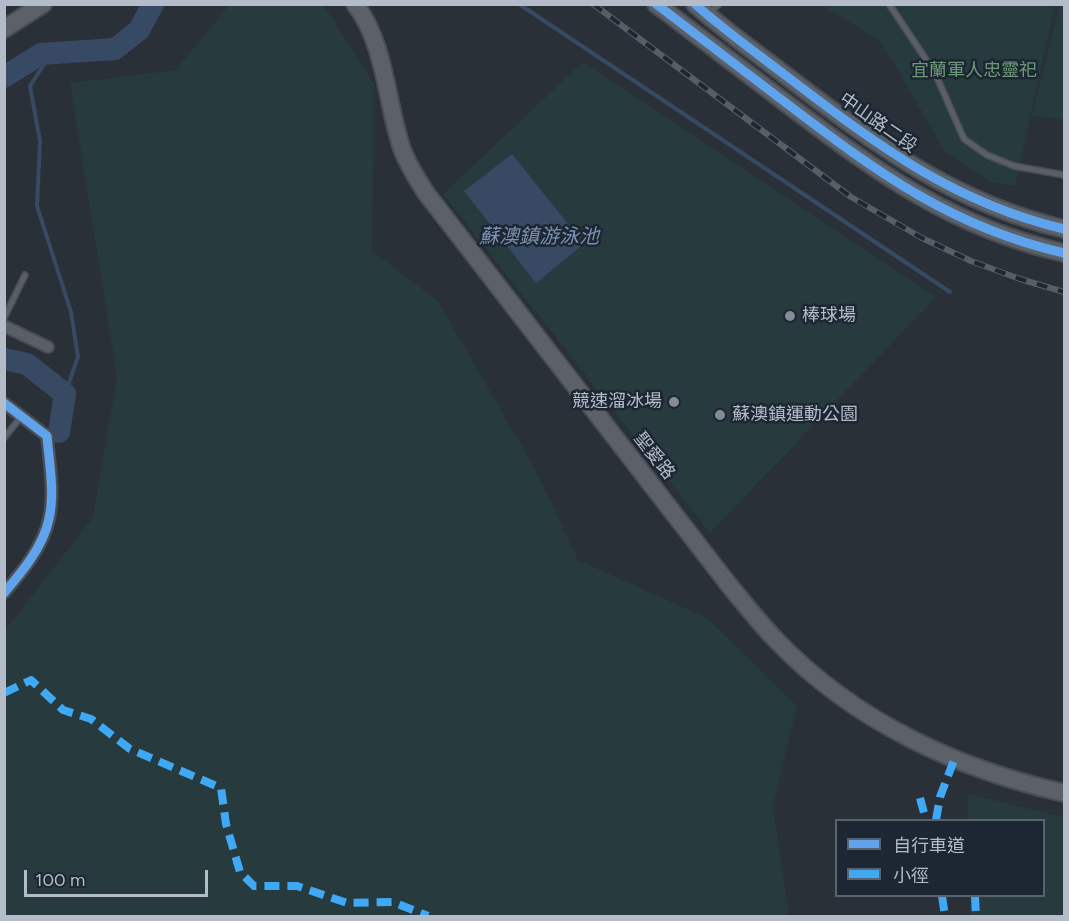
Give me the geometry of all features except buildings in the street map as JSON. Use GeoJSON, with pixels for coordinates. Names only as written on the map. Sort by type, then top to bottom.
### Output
{"type":"FeatureCollection","features":[{"type":"Feature","properties":{"kind":"main road"},"geometry":{"type":"LineString","coordinates":[[4,15],[28,4]]}},
{"type":"Feature","properties":{"kind":"main road"},"geometry":{"type":"LineString","coordinates":[[4,29],[43,4]]}},
{"type":"Feature","properties":{"kind":"main road","name":"聖愛路"},"geometry":{"type":"LineString","coordinates":[[355,4],[370,30],[379,55],[402,149],[426,193],[729,585],[777,641],[808,670],[884,725],[972,768],[1065,792]]}},
{"type":"Feature","properties":{"kind":"main road"},"geometry":{"type":"LineString","coordinates":[[656,4],[894,183],[938,207],[998,234],[1065,253]]}},
{"type":"Feature","properties":{"kind":"main road","name":"中山路二段"},"geometry":{"type":"LineString","coordinates":[[702,7],[904,162],[985,203],[1065,229]]}},
{"type":"Feature","properties":{"kind":"street"},"geometry":{"type":"LineString","coordinates":[[4,326],[48,347]]}},
{"type":"Feature","properties":{"kind":"street"},"geometry":{"type":"LineString","coordinates":[[4,404],[46,436],[51,487],[49,519],[38,546],[4,593]]}},
{"type":"Feature","properties":{"kind":"lane"},"geometry":{"type":"LineString","coordinates":[[891,5],[935,74],[964,139],[987,155],[1014,166],[1065,175]]}},
{"type":"Feature","properties":{"kind":"lane"},"geometry":{"type":"LineString","coordinates":[[4,318],[26,275]]}},
{"type":"Feature","properties":{"kind":"lane"},"geometry":{"type":"LineString","coordinates":[[4,438],[21,418]]}},
{"type":"Feature","properties":{"kind":"green space"},"geometry":{"type":"Polygon","coordinates":[[[229,5],[317,5],[325,7],[374,83],[372,251],[438,301],[536,471],[578,560],[707,618],[797,706],[773,806],[789,916],[5,916],[5,630],[93,517],[117,377],[70,83],[176,70],[229,5]]]}},
{"type":"Feature","properties":{"kind":"green space","name":"宜蘭軍人忠靈祀"},"geometry":{"type":"Polygon","coordinates":[[[822,5],[1055,5],[1015,186],[992,182],[946,153],[881,42],[822,5]]]}},
{"type":"Feature","properties":{"kind":"green space"},"geometry":{"type":"Polygon","coordinates":[[[1060,5],[1064,5],[1064,120],[1032,115],[1060,5]]]}},
{"type":"Feature","properties":{"kind":"green space","name":"蘇澳鎮運動公園"},"geometry":{"type":"Polygon","coordinates":[[[583,62],[936,297],[710,533],[443,194],[583,62]]]}},
{"type":"Feature","properties":{"kind":"green space"},"geometry":{"type":"Polygon","coordinates":[[[968,794],[1064,817],[1064,916],[970,916],[969,897],[1045,897],[1045,819],[968,819],[968,794]]]}},
{"type":"Feature","properties":{"kind":"water","name":"蘇澳鎮游泳池"},"geometry":{"type":"Polygon","coordinates":[[[512,154],[584,244],[536,283],[464,191],[512,154]]]}},
{"type":"Feature","properties":{"kind":"waterway"},"geometry":{"type":"LineString","coordinates":[[4,77],[41,54],[115,49],[139,30],[153,4]]}},
{"type":"Feature","properties":{"kind":"waterway"},"geometry":{"type":"LineString","coordinates":[[519,4],[950,292]]}},
{"type":"Feature","properties":{"kind":"waterway"},"geometry":{"type":"LineString","coordinates":[[52,52],[30,86],[40,141],[37,206],[71,312],[78,357],[65,394]]}},
{"type":"Feature","properties":{"kind":"waterway"},"geometry":{"type":"LineString","coordinates":[[4,359],[27,364],[65,394],[59,432]]}},
{"type":"Feature","properties":{"kind":"railway"},"geometry":{"type":"LineString","coordinates":[[593,4],[851,197],[922,238],[971,261],[1064,292]]}},
{"type":"Feature","properties":{"kind":"marked path"},"geometry":{"type":"LineString","coordinates":[[4,693],[31,680],[63,710],[91,719],[130,749],[221,788],[226,824],[240,872],[254,886],[297,886],[347,903],[393,902],[428,916]]}},
{"type":"Feature","properties":{"kind":"marked path"},"geometry":{"type":"LineString","coordinates":[[936,819],[940,797],[954,760]]}},
{"type":"Feature","properties":{"kind":"marked path"},"geometry":{"type":"LineString","coordinates":[[920,798],[926,819]]}},
{"type":"Feature","properties":{"kind":"marked path"},"geometry":{"type":"LineString","coordinates":[[942,897],[945,916]]}},
{"type":"Feature","properties":{"kind":"marked path"},"geometry":{"type":"LineString","coordinates":[[975,897],[976,916]]}},
{"type":"Feature","properties":{"kind":"cycle path"},"geometry":{"type":"LineString","coordinates":[[656,4],[823,131],[886,175],[952,213],[987,229],[1064,253]]}},
{"type":"Feature","properties":{"kind":"cycle path"},"geometry":{"type":"LineString","coordinates":[[695,4],[822,103],[918,169],[987,204],[1024,218],[1064,229]]}},
{"type":"Feature","properties":{"kind":"cycle path"},"geometry":{"type":"LineString","coordinates":[[4,403],[47,436],[52,488],[51,509],[42,539],[25,568],[4,593]]}},
{"type":"Feature","properties":{"kind":"place","name":"棒球場"},"geometry":{"type":"Point","coordinates":[790,316]}},
{"type":"Feature","properties":{"kind":"place","name":"競速溜冰場"},"geometry":{"type":"Point","coordinates":[674,402]}},
{"type":"Feature","properties":{"kind":"place","name":"蘇澳鎮運動公園"},"geometry":{"type":"Point","coordinates":[720,415]}}]}
